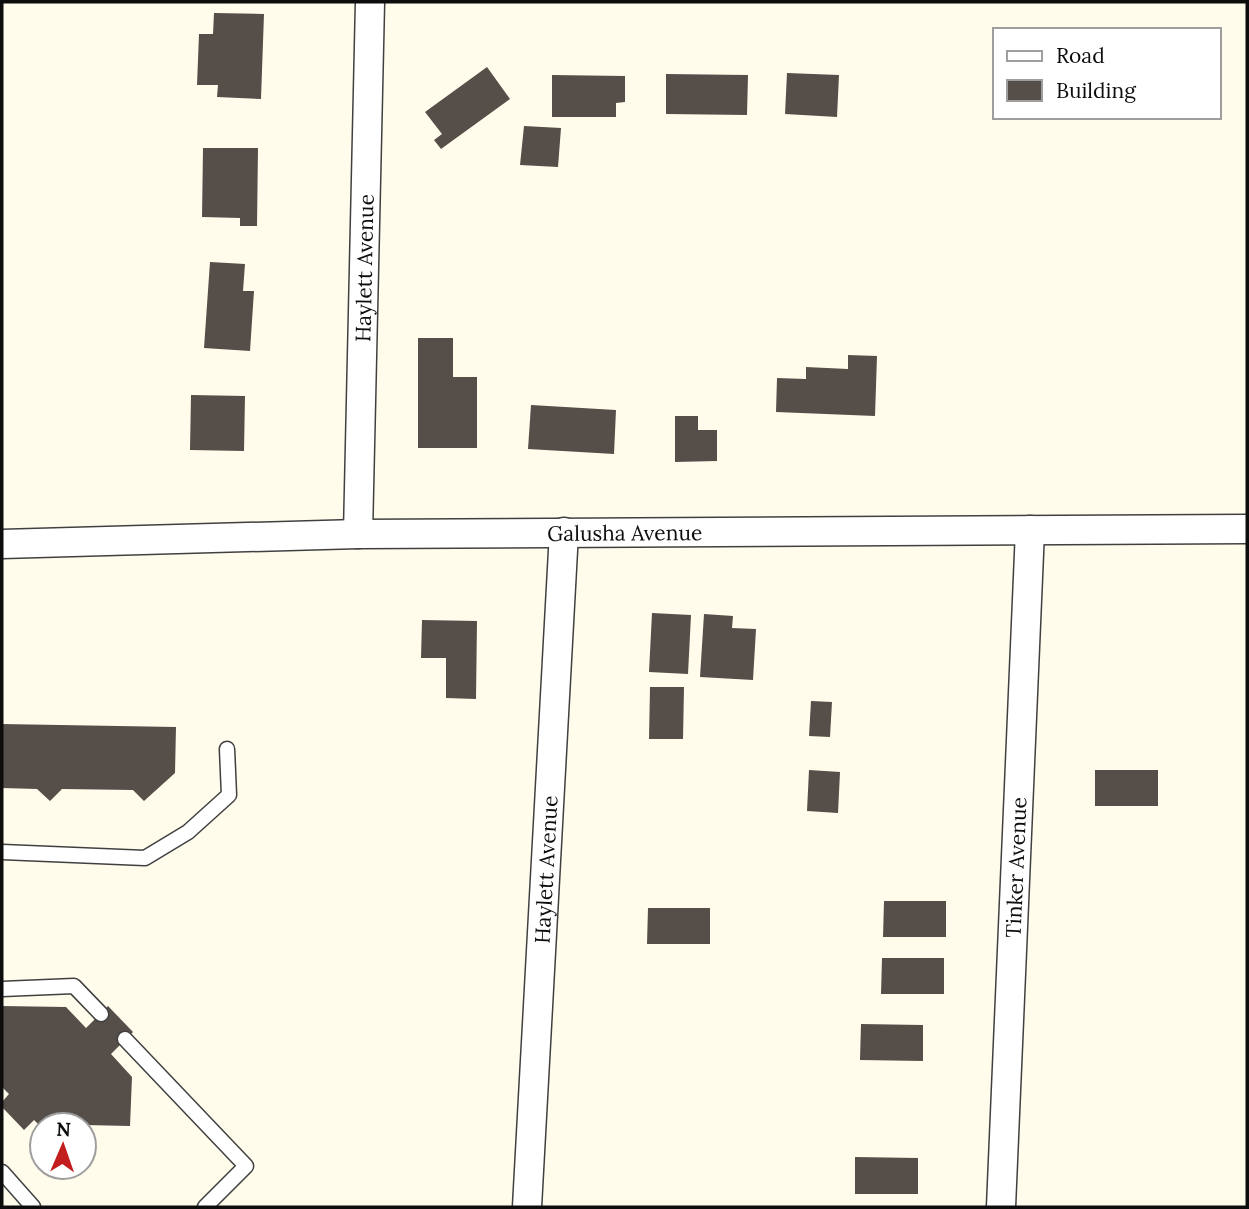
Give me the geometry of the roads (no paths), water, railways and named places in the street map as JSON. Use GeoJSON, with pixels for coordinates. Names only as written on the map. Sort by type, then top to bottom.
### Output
{"type":"FeatureCollection","features":[{"type":"Feature","properties":{"kind":"street","name":"Haylett Avenue"},"geometry":{"type":"LineString","coordinates":[[358,534],[370,2]]}},
{"type":"Feature","properties":{"kind":"street","name":"Galusha Avenue"},"geometry":{"type":"LineString","coordinates":[[2,544],[358,534],[1247,529]]}},
{"type":"Feature","properties":{"kind":"street","name":"Tinker Avenue"},"geometry":{"type":"LineString","coordinates":[[1001,1207],[1030,530]]}},
{"type":"Feature","properties":{"kind":"street","name":"Haylett Avenue"},"geometry":{"type":"LineString","coordinates":[[527,1207],[565,532]]}},
{"type":"Feature","properties":{"kind":"lane"},"geometry":{"type":"LineString","coordinates":[[2,852],[145,858],[188,832],[229,795],[227,749]]}},
{"type":"Feature","properties":{"kind":"lane"},"geometry":{"type":"LineString","coordinates":[[2,989],[74,986],[101,1014]]}},
{"type":"Feature","properties":{"kind":"lane"},"geometry":{"type":"LineString","coordinates":[[125,1039],[246,1166],[205,1207]]}},
{"type":"Feature","properties":{"kind":"lane"},"geometry":{"type":"LineString","coordinates":[[2,1172],[33,1207]]}}]}
